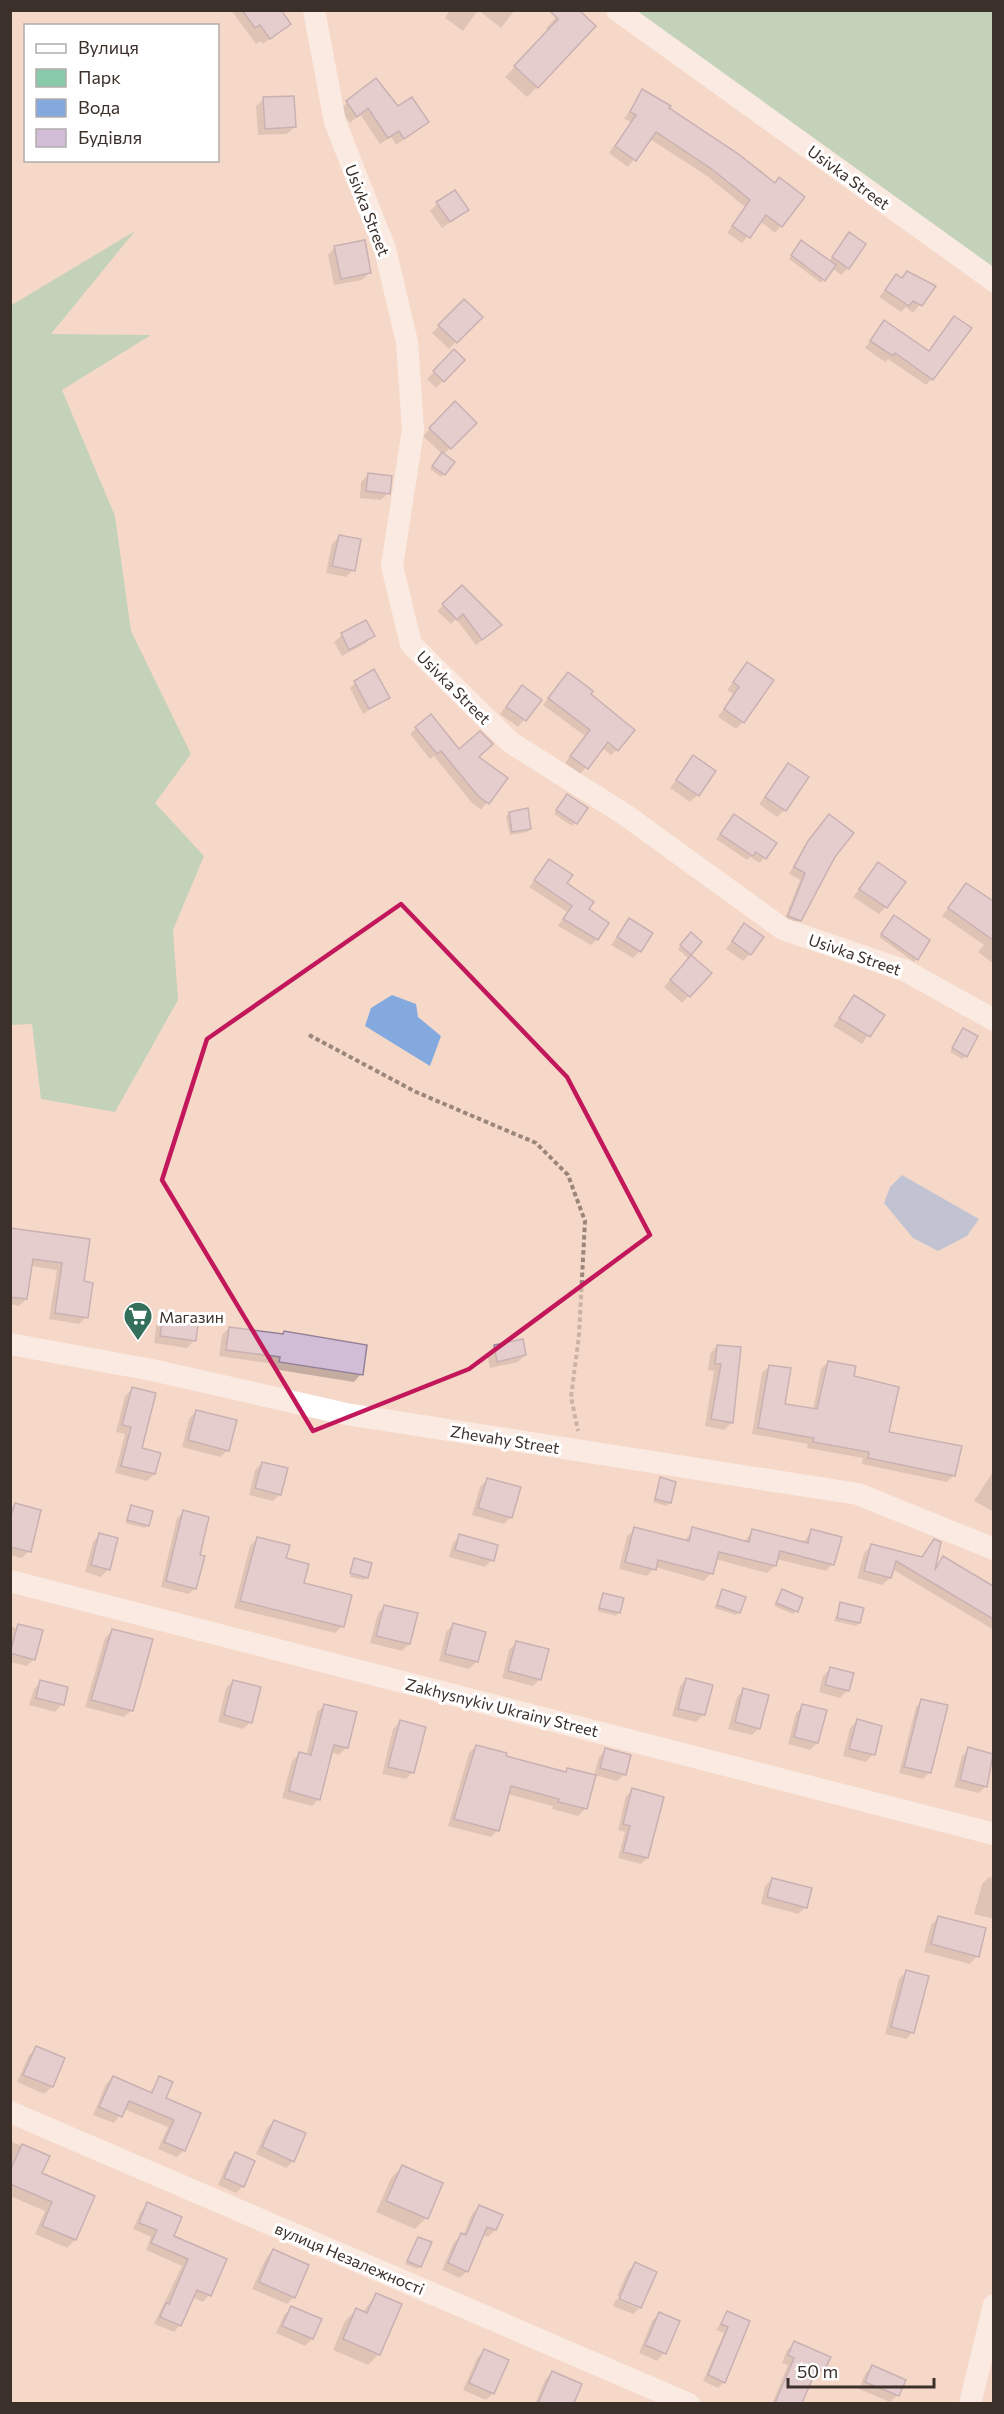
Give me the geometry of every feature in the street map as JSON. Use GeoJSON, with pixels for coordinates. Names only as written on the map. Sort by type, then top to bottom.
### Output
{"type":"FeatureCollection","features":[{"type":"Feature","properties":{"kind":"street","name":"Usivka Street"},"geometry":{"type":"LineString","coordinates":[[314,10],[334,122],[385,249],[407,342],[413,430],[392,567],[411,644],[510,742],[624,814],[783,929],[906,971],[993,1020]]}},
{"type":"Feature","properties":{"kind":"street","name":"Usivka Street"},"geometry":{"type":"LineString","coordinates":[[616,10],[993,281]]}},
{"type":"Feature","properties":{"kind":"street","name":"Zhevahy Street"},"geometry":{"type":"LineString","coordinates":[[10,1344],[152,1370],[346,1414],[858,1494],[993,1549]]}},
{"type":"Feature","properties":{"kind":"street","name":"Zakhysnykiv Ukrainy Street"},"geometry":{"type":"LineString","coordinates":[[10,1581],[993,1834]]}},
{"type":"Feature","properties":{"kind":"street","name":"вулиця Незалежності"},"geometry":{"type":"LineString","coordinates":[[10,2112],[689,2403]]}},
{"type":"Feature","properties":{"kind":"street"},"geometry":{"type":"LineString","coordinates":[[970,2403],[993,2305]]}},
{"type":"Feature","properties":{"kind":"path"},"geometry":{"type":"LineString","coordinates":[[309,1035],[416,1092],[536,1143],[568,1175],[585,1221],[579,1335],[571,1396],[582,1452]]}},
{"type":"Feature","properties":{"kind":"highlighted area"},"geometry":{"type":"Polygon","coordinates":[[[401,904],[567,1077],[650,1235],[469,1369],[313,1431],[162,1180],[207,1039],[401,904]]]}},
{"type":"Feature","properties":{"kind":"green space"},"geometry":{"type":"Polygon","coordinates":[[[617,11],[993,11],[993,281],[617,11]]]}},
{"type":"Feature","properties":{"kind":"green space"},"geometry":{"type":"Polygon","coordinates":[[[135,231],[51,334],[151,335],[62,390],[115,516],[131,631],[191,754],[155,803],[204,856],[173,930],[178,1000],[115,1112],[41,1099],[32,1024],[11,1025],[10,306],[135,231]]]}},
{"type":"Feature","properties":{"kind":"water"},"geometry":{"type":"Polygon","coordinates":[[[392,995],[416,1004],[418,1017],[441,1036],[430,1066],[365,1026],[371,1008],[392,995]]]}},
{"type":"Feature","properties":{"kind":"water"},"geometry":{"type":"Polygon","coordinates":[[[902,1175],[979,1219],[967,1236],[938,1251],[913,1238],[884,1203],[890,1187],[902,1175]]]}},
{"type":"Feature","properties":{"kind":"building"},"geometry":{"type":"Polygon","coordinates":[[[242,10],[281,10],[291,24],[270,39],[260,25],[255,28],[242,10]]]}},
{"type":"Feature","properties":{"kind":"building"},"geometry":{"type":"Polygon","coordinates":[[[549,10],[579,10],[596,26],[538,88],[514,66],[558,19],[549,10]]]}},
{"type":"Feature","properties":{"kind":"building"},"geometry":{"type":"Polygon","coordinates":[[[376,78],[398,106],[412,97],[429,122],[404,139],[399,131],[388,138],[368,108],[357,117],[346,101],[376,78]]]}},
{"type":"Feature","properties":{"kind":"building"},"geometry":{"type":"Polygon","coordinates":[[[642,89],[671,106],[669,108],[737,153],[775,183],[779,177],[805,197],[782,227],[766,215],[750,238],[732,226],[750,200],[713,170],[656,132],[636,161],[615,146],[636,115],[630,112],[642,89]]]}},
{"type":"Feature","properties":{"kind":"building"},"geometry":{"type":"Polygon","coordinates":[[[294,96],[296,127],[265,129],[263,97],[294,96]]]}},
{"type":"Feature","properties":{"kind":"building"},"geometry":{"type":"Polygon","coordinates":[[[455,190],[469,210],[450,222],[436,202],[455,190]]]}},
{"type":"Feature","properties":{"kind":"building"},"geometry":{"type":"Polygon","coordinates":[[[849,232],[866,244],[849,269],[832,257],[849,232]]]}},
{"type":"Feature","properties":{"kind":"building"},"geometry":{"type":"Polygon","coordinates":[[[365,240],[371,273],[341,279],[334,246],[365,240]]]}},
{"type":"Feature","properties":{"kind":"building"},"geometry":{"type":"Polygon","coordinates":[[[801,240],[836,265],[825,281],[791,255],[801,240]]]}},
{"type":"Feature","properties":{"kind":"building"},"geometry":{"type":"Polygon","coordinates":[[[907,271],[936,286],[922,306],[913,301],[909,306],[885,290],[896,274],[902,278],[907,271]]]}},
{"type":"Feature","properties":{"kind":"building"},"geometry":{"type":"Polygon","coordinates":[[[464,299],[483,317],[457,343],[438,325],[464,299]]]}},
{"type":"Feature","properties":{"kind":"building"},"geometry":{"type":"Polygon","coordinates":[[[954,316],[972,328],[933,380],[895,353],[893,356],[870,341],[884,320],[929,351],[954,316]]]}},
{"type":"Feature","properties":{"kind":"building"},"geometry":{"type":"Polygon","coordinates":[[[454,349],[465,360],[444,382],[433,371],[454,349]]]}},
{"type":"Feature","properties":{"kind":"building"},"geometry":{"type":"Polygon","coordinates":[[[455,401],[477,423],[451,449],[429,428],[455,401]]]}},
{"type":"Feature","properties":{"kind":"building"},"geometry":{"type":"Polygon","coordinates":[[[442,452],[455,462],[445,475],[432,466],[442,452]]]}},
{"type":"Feature","properties":{"kind":"building"},"geometry":{"type":"Polygon","coordinates":[[[368,473],[392,476],[390,494],[366,491],[368,473]]]}},
{"type":"Feature","properties":{"kind":"building"},"geometry":{"type":"Polygon","coordinates":[[[339,535],[361,539],[355,571],[332,566],[339,535]]]}},
{"type":"Feature","properties":{"kind":"building"},"geometry":{"type":"Polygon","coordinates":[[[462,585],[502,625],[482,640],[463,614],[457,620],[442,604],[462,585]]]}},
{"type":"Feature","properties":{"kind":"building"},"geometry":{"type":"Polygon","coordinates":[[[366,620],[375,636],[349,650],[341,633],[366,620]]]}},
{"type":"Feature","properties":{"kind":"building"},"geometry":{"type":"Polygon","coordinates":[[[747,662],[774,680],[744,723],[724,709],[739,687],[733,682],[747,662]]]}},
{"type":"Feature","properties":{"kind":"building"},"geometry":{"type":"Polygon","coordinates":[[[374,669],[390,698],[369,709],[354,681],[374,669]]]}},
{"type":"Feature","properties":{"kind":"building"},"geometry":{"type":"Polygon","coordinates":[[[568,672],[593,691],[591,694],[635,730],[618,751],[608,742],[588,769],[570,756],[590,730],[548,698],[568,672]]]}},
{"type":"Feature","properties":{"kind":"building"},"geometry":{"type":"Polygon","coordinates":[[[522,685],[542,700],[526,721],[506,707],[522,685]]]}},
{"type":"Feature","properties":{"kind":"building"},"geometry":{"type":"Polygon","coordinates":[[[431,714],[459,749],[480,731],[493,744],[479,757],[508,778],[489,804],[478,796],[441,751],[437,754],[415,727],[431,714]]]}},
{"type":"Feature","properties":{"kind":"building"},"geometry":{"type":"Polygon","coordinates":[[[693,755],[716,771],[699,796],[676,780],[693,755]]]}},
{"type":"Feature","properties":{"kind":"building"},"geometry":{"type":"Polygon","coordinates":[[[788,763],[809,777],[786,811],[765,797],[788,763]]]}},
{"type":"Feature","properties":{"kind":"building"},"geometry":{"type":"Polygon","coordinates":[[[567,794],[588,808],[577,824],[556,810],[567,794]]]}},
{"type":"Feature","properties":{"kind":"building"},"geometry":{"type":"Polygon","coordinates":[[[528,808],[531,829],[512,832],[509,812],[528,808]]]}},
{"type":"Feature","properties":{"kind":"building"},"geometry":{"type":"Polygon","coordinates":[[[734,814],[777,843],[766,859],[756,852],[753,856],[720,834],[734,814]]]}},
{"type":"Feature","properties":{"kind":"building"},"geometry":{"type":"Polygon","coordinates":[[[829,814],[854,833],[835,857],[801,921],[788,916],[805,873],[794,867],[808,841],[829,814]]]}},
{"type":"Feature","properties":{"kind":"building"},"geometry":{"type":"Polygon","coordinates":[[[549,859],[573,875],[567,883],[594,902],[589,909],[609,923],[598,940],[563,919],[572,906],[534,880],[549,859]]]}},
{"type":"Feature","properties":{"kind":"building"},"geometry":{"type":"Polygon","coordinates":[[[878,862],[906,882],[887,908],[859,889],[878,862]]]}},
{"type":"Feature","properties":{"kind":"building"},"geometry":{"type":"Polygon","coordinates":[[[966,883],[993,901],[993,940],[948,908],[966,883]]]}},
{"type":"Feature","properties":{"kind":"building"},"geometry":{"type":"Polygon","coordinates":[[[894,915],[930,940],[918,960],[881,934],[894,915]]]}},
{"type":"Feature","properties":{"kind":"building"},"geometry":{"type":"Polygon","coordinates":[[[629,918],[653,933],[641,952],[617,937],[629,918]]]}},
{"type":"Feature","properties":{"kind":"building"},"geometry":{"type":"Polygon","coordinates":[[[744,923],[764,937],[751,955],[732,941],[744,923]]]}},
{"type":"Feature","properties":{"kind":"building"},"geometry":{"type":"Polygon","coordinates":[[[691,932],[702,942],[691,955],[680,945],[691,932]]]}},
{"type":"Feature","properties":{"kind":"building"},"geometry":{"type":"Polygon","coordinates":[[[691,955],[712,973],[690,997],[670,980],[691,955]]]}},
{"type":"Feature","properties":{"kind":"building"},"geometry":{"type":"Polygon","coordinates":[[[854,995],[885,1015],[870,1037],[839,1018],[854,995]]]}},
{"type":"Feature","properties":{"kind":"building"},"geometry":{"type":"Polygon","coordinates":[[[963,1028],[978,1036],[967,1057],[952,1048],[963,1028]]]}},
{"type":"Feature","properties":{"kind":"building"},"geometry":{"type":"Polygon","coordinates":[[[10,1228],[90,1239],[84,1281],[93,1283],[88,1318],[55,1313],[62,1263],[33,1259],[27,1299],[10,1297],[10,1228]]]}},
{"type":"Feature","properties":{"kind":"building"},"geometry":{"type":"Polygon","coordinates":[[[164,1311],[199,1316],[196,1341],[160,1336],[164,1311]]]}},
{"type":"Feature","properties":{"kind":"building"},"geometry":{"type":"Polygon","coordinates":[[[229,1327],[283,1334],[284,1331],[367,1345],[363,1375],[279,1362],[280,1357],[226,1350],[229,1327]]]}},
{"type":"Feature","properties":{"kind":"building"},"geometry":{"type":"Polygon","coordinates":[[[523,1339],[526,1355],[497,1362],[494,1345],[523,1339]]]}},
{"type":"Feature","properties":{"kind":"building"},"geometry":{"type":"Polygon","coordinates":[[[717,1345],[741,1347],[733,1423],[711,1419],[721,1364],[715,1364],[717,1345]]]}},
{"type":"Feature","properties":{"kind":"building"},"geometry":{"type":"Polygon","coordinates":[[[828,1361],[856,1366],[854,1376],[899,1387],[889,1432],[962,1446],[955,1476],[868,1458],[869,1452],[813,1442],[814,1438],[758,1428],[769,1365],[791,1368],[785,1404],[817,1409],[828,1361]]]}},
{"type":"Feature","properties":{"kind":"building"},"geometry":{"type":"Polygon","coordinates":[[[132,1387],[156,1393],[142,1448],[161,1453],[155,1474],[121,1466],[131,1427],[122,1425],[132,1387]]]}},
{"type":"Feature","properties":{"kind":"building"},"geometry":{"type":"Polygon","coordinates":[[[196,1410],[237,1420],[229,1451],[188,1440],[196,1410]]]}},
{"type":"Feature","properties":{"kind":"building"},"geometry":{"type":"Polygon","coordinates":[[[262,1462],[288,1468],[281,1495],[255,1488],[262,1462]]]}},
{"type":"Feature","properties":{"kind":"building"},"geometry":{"type":"Polygon","coordinates":[[[660,1477],[676,1482],[671,1503],[655,1499],[660,1477]]]}},
{"type":"Feature","properties":{"kind":"building"},"geometry":{"type":"Polygon","coordinates":[[[487,1478],[521,1487],[512,1518],[478,1508],[487,1478]]]}},
{"type":"Feature","properties":{"kind":"building"},"geometry":{"type":"Polygon","coordinates":[[[15,1503],[41,1510],[31,1552],[10,1547],[10,1519],[15,1503]]]}},
{"type":"Feature","properties":{"kind":"building"},"geometry":{"type":"Polygon","coordinates":[[[131,1505],[153,1511],[149,1526],[127,1520],[131,1505]]]}},
{"type":"Feature","properties":{"kind":"building"},"geometry":{"type":"Polygon","coordinates":[[[183,1510],[209,1517],[200,1555],[205,1556],[196,1589],[166,1581],[183,1510]]]}},
{"type":"Feature","properties":{"kind":"building"},"geometry":{"type":"Polygon","coordinates":[[[634,1527],[689,1541],[692,1527],[749,1542],[752,1529],[808,1543],[811,1529],[842,1537],[834,1565],[780,1551],[776,1566],[719,1552],[713,1574],[658,1560],[656,1570],[625,1562],[634,1527]]]}},
{"type":"Feature","properties":{"kind":"building"},"geometry":{"type":"Polygon","coordinates":[[[99,1533],[118,1538],[110,1570],[91,1565],[99,1533]]]}},
{"type":"Feature","properties":{"kind":"building"},"geometry":{"type":"Polygon","coordinates":[[[459,1534],[498,1545],[494,1561],[455,1550],[459,1534]]]}},
{"type":"Feature","properties":{"kind":"building"},"geometry":{"type":"Polygon","coordinates":[[[257,1537],[290,1545],[286,1558],[309,1564],[304,1583],[352,1595],[344,1627],[240,1601],[257,1537]]]}},
{"type":"Feature","properties":{"kind":"building"},"geometry":{"type":"Polygon","coordinates":[[[934,1539],[941,1542],[935,1570],[943,1556],[993,1586],[993,1619],[896,1561],[891,1578],[864,1571],[871,1544],[922,1557],[934,1539]]]}},
{"type":"Feature","properties":{"kind":"building"},"geometry":{"type":"Polygon","coordinates":[[[354,1558],[372,1563],[368,1578],[350,1573],[354,1558]]]}},
{"type":"Feature","properties":{"kind":"building"},"geometry":{"type":"Polygon","coordinates":[[[722,1589],[746,1597],[740,1613],[717,1605],[722,1589]]]}},
{"type":"Feature","properties":{"kind":"building"},"geometry":{"type":"Polygon","coordinates":[[[782,1589],[803,1598],[798,1612],[776,1603],[782,1589]]]}},
{"type":"Feature","properties":{"kind":"building"},"geometry":{"type":"Polygon","coordinates":[[[603,1593],[624,1598],[620,1613],[599,1608],[603,1593]]]}},
{"type":"Feature","properties":{"kind":"building"},"geometry":{"type":"Polygon","coordinates":[[[840,1602],[864,1608],[860,1623],[837,1618],[840,1602]]]}},
{"type":"Feature","properties":{"kind":"building"},"geometry":{"type":"Polygon","coordinates":[[[384,1605],[418,1613],[410,1644],[376,1636],[384,1605]]]}},
{"type":"Feature","properties":{"kind":"building"},"geometry":{"type":"Polygon","coordinates":[[[453,1623],[486,1632],[478,1662],[445,1654],[453,1623]]]}},
{"type":"Feature","properties":{"kind":"building"},"geometry":{"type":"Polygon","coordinates":[[[18,1624],[43,1630],[35,1660],[10,1653],[18,1624]]]}},
{"type":"Feature","properties":{"kind":"building"},"geometry":{"type":"Polygon","coordinates":[[[112,1629],[153,1639],[133,1711],[91,1700],[112,1629]]]}},
{"type":"Feature","properties":{"kind":"building"},"geometry":{"type":"Polygon","coordinates":[[[516,1641],[549,1649],[541,1680],[508,1671],[516,1641]]]}},
{"type":"Feature","properties":{"kind":"building"},"geometry":{"type":"Polygon","coordinates":[[[830,1667],[854,1673],[849,1691],[825,1685],[830,1667]]]}},
{"type":"Feature","properties":{"kind":"building"},"geometry":{"type":"Polygon","coordinates":[[[686,1678],[713,1685],[705,1715],[678,1709],[686,1678]]]}},
{"type":"Feature","properties":{"kind":"building"},"geometry":{"type":"Polygon","coordinates":[[[40,1680],[68,1687],[64,1705],[36,1698],[40,1680]]]}},
{"type":"Feature","properties":{"kind":"building"},"geometry":{"type":"Polygon","coordinates":[[[233,1680],[261,1687],[252,1723],[224,1715],[233,1680]]]}},
{"type":"Feature","properties":{"kind":"building"},"geometry":{"type":"Polygon","coordinates":[[[743,1688],[769,1695],[760,1729],[735,1722],[743,1688]]]}},
{"type":"Feature","properties":{"kind":"building"},"geometry":{"type":"Polygon","coordinates":[[[921,1699],[948,1705],[931,1773],[904,1767],[921,1699]]]}},
{"type":"Feature","properties":{"kind":"building"},"geometry":{"type":"Polygon","coordinates":[[[324,1704],[357,1712],[348,1748],[334,1745],[320,1800],[289,1791],[299,1752],[311,1755],[324,1704]]]}},
{"type":"Feature","properties":{"kind":"building"},"geometry":{"type":"Polygon","coordinates":[[[802,1704],[827,1710],[818,1743],[794,1737],[802,1704]]]}},
{"type":"Feature","properties":{"kind":"building"},"geometry":{"type":"Polygon","coordinates":[[[857,1719],[882,1726],[875,1755],[849,1749],[857,1719]]]}},
{"type":"Feature","properties":{"kind":"building"},"geometry":{"type":"Polygon","coordinates":[[[400,1720],[426,1727],[414,1773],[388,1767],[400,1720]]]}},
{"type":"Feature","properties":{"kind":"building"},"geometry":{"type":"Polygon","coordinates":[[[476,1745],[507,1753],[506,1756],[566,1772],[567,1768],[596,1775],[587,1809],[511,1786],[499,1831],[454,1819],[476,1745]]]}},
{"type":"Feature","properties":{"kind":"building"},"geometry":{"type":"Polygon","coordinates":[[[968,1747],[993,1754],[987,1787],[960,1780],[968,1747]]]}},
{"type":"Feature","properties":{"kind":"building"},"geometry":{"type":"Polygon","coordinates":[[[605,1748],[631,1755],[626,1775],[600,1768],[605,1748]]]}},
{"type":"Feature","properties":{"kind":"building"},"geometry":{"type":"Polygon","coordinates":[[[632,1788],[664,1797],[648,1858],[623,1852],[630,1826],[623,1824],[632,1788]]]}},
{"type":"Feature","properties":{"kind":"building"},"geometry":{"type":"Polygon","coordinates":[[[772,1878],[812,1888],[807,1908],[767,1897],[772,1878]]]}},
{"type":"Feature","properties":{"kind":"building"},"geometry":{"type":"Polygon","coordinates":[[[938,1916],[986,1928],[979,1957],[931,1944],[938,1916]]]}},
{"type":"Feature","properties":{"kind":"building"},"geometry":{"type":"Polygon","coordinates":[[[906,1970],[929,1976],[914,2033],[891,2027],[906,1970]]]}},
{"type":"Feature","properties":{"kind":"building"},"geometry":{"type":"Polygon","coordinates":[[[36,2046],[65,2058],[53,2087],[23,2075],[36,2046]]]}},
{"type":"Feature","properties":{"kind":"building"},"geometry":{"type":"Polygon","coordinates":[[[113,2076],[152,2093],[159,2076],[173,2082],[166,2098],[201,2113],[185,2151],[164,2142],[174,2120],[129,2101],[122,2117],[99,2107],[113,2076]]]}},
{"type":"Feature","properties":{"kind":"building"},"geometry":{"type":"Polygon","coordinates":[[[274,2120],[306,2133],[294,2162],[262,2147],[274,2120]]]}},
{"type":"Feature","properties":{"kind":"building"},"geometry":{"type":"Polygon","coordinates":[[[22,2144],[50,2156],[42,2173],[95,2196],[76,2240],[42,2226],[52,2202],[10,2184],[10,2171],[22,2144]]]}},
{"type":"Feature","properties":{"kind":"building"},"geometry":{"type":"Polygon","coordinates":[[[235,2152],[255,2161],[244,2187],[224,2178],[235,2152]]]}},
{"type":"Feature","properties":{"kind":"building"},"geometry":{"type":"Polygon","coordinates":[[[402,2165],[443,2183],[428,2219],[386,2201],[402,2165]]]}},
{"type":"Feature","properties":{"kind":"building"},"geometry":{"type":"Polygon","coordinates":[[[147,2202],[182,2217],[174,2236],[227,2259],[211,2296],[197,2290],[181,2326],[160,2317],[166,2303],[169,2304],[188,2259],[151,2243],[157,2230],[139,2223],[147,2202]]]}},
{"type":"Feature","properties":{"kind":"building"},"geometry":{"type":"Polygon","coordinates":[[[479,2205],[503,2215],[496,2230],[487,2227],[468,2272],[448,2263],[461,2233],[466,2235],[479,2205]]]}},
{"type":"Feature","properties":{"kind":"building"},"geometry":{"type":"Polygon","coordinates":[[[418,2237],[432,2242],[421,2267],[407,2261],[418,2237]]]}},
{"type":"Feature","properties":{"kind":"building"},"geometry":{"type":"Polygon","coordinates":[[[273,2249],[309,2265],[295,2298],[259,2282],[273,2249]]]}},
{"type":"Feature","properties":{"kind":"building"},"geometry":{"type":"Polygon","coordinates":[[[635,2262],[657,2272],[641,2308],[619,2299],[635,2262]]]}},
{"type":"Feature","properties":{"kind":"building"},"geometry":{"type":"Polygon","coordinates":[[[376,2293],[402,2304],[380,2355],[343,2339],[356,2308],[367,2313],[376,2293]]]}},
{"type":"Feature","properties":{"kind":"building"},"geometry":{"type":"Polygon","coordinates":[[[291,2306],[322,2319],[313,2339],[282,2326],[291,2306]]]}},
{"type":"Feature","properties":{"kind":"building"},"geometry":{"type":"Polygon","coordinates":[[[727,2311],[750,2321],[725,2383],[708,2375],[728,2327],[721,2324],[727,2311]]]}},
{"type":"Feature","properties":{"kind":"building"},"geometry":{"type":"Polygon","coordinates":[[[659,2312],[680,2321],[666,2354],[645,2345],[659,2312]]]}},
{"type":"Feature","properties":{"kind":"building"},"geometry":{"type":"Polygon","coordinates":[[[794,2341],[831,2357],[824,2371],[817,2368],[802,2403],[775,2403],[794,2358],[788,2355],[794,2341]]]}},
{"type":"Feature","properties":{"kind":"building"},"geometry":{"type":"Polygon","coordinates":[[[484,2349],[509,2360],[494,2394],[469,2383],[484,2349]]]}},
{"type":"Feature","properties":{"kind":"building"},"geometry":{"type":"Polygon","coordinates":[[[872,2365],[906,2380],[899,2396],[865,2382],[872,2365]]]}},
{"type":"Feature","properties":{"kind":"building"},"geometry":{"type":"Polygon","coordinates":[[[552,2371],[582,2384],[574,2403],[538,2403],[552,2371]]]}},
{"type":"Feature","properties":{"kind":"place","name":"Магазин"},"geometry":{"type":"Point","coordinates":[138,1342]}}]}
